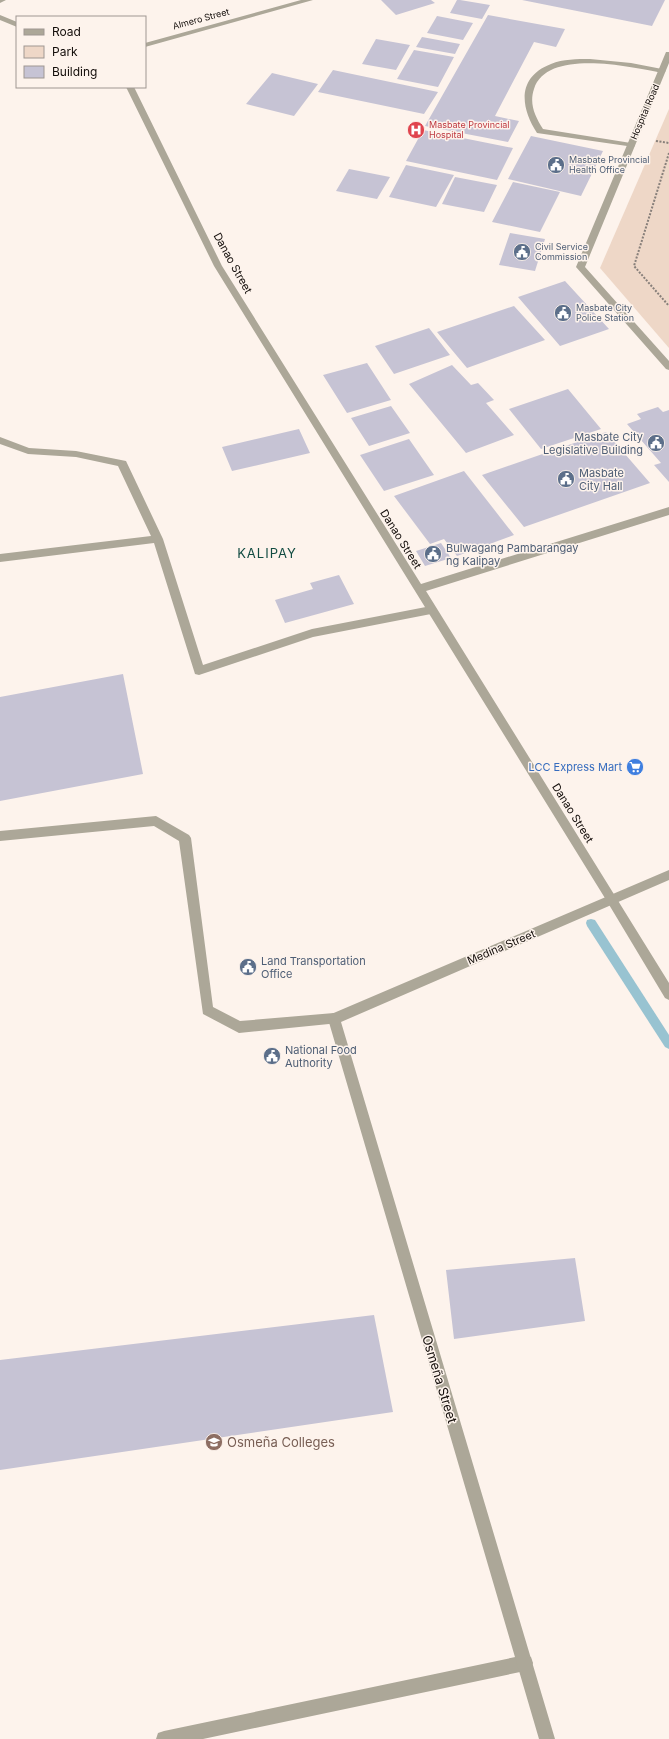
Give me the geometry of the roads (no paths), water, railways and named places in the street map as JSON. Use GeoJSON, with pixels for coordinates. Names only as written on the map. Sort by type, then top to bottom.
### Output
{"type":"FeatureCollection","features":[{"type":"Feature","properties":{"kind":"street","name":"Almero Street"},"geometry":{"type":"LineString","coordinates":[[146,45],[309,0]]}},
{"type":"Feature","properties":{"kind":"street"},"geometry":{"type":"LineString","coordinates":[[0,17],[16,25]]}},
{"type":"Feature","properties":{"kind":"street","name":"Hospital Road"},"geometry":{"type":"LineString","coordinates":[[669,54],[580,267],[669,368]]}},
{"type":"Feature","properties":{"kind":"street"},"geometry":{"type":"LineString","coordinates":[[631,145],[540,131],[529,115],[528,109],[527,96],[533,79],[543,70],[561,64],[586,60],[610,62],[662,71]]}},
{"type":"Feature","properties":{"kind":"street","name":"Danao Street"},"geometry":{"type":"LineString","coordinates":[[130,88],[218,266],[612,899],[669,994]]}},
{"type":"Feature","properties":{"kind":"street"},"geometry":{"type":"LineString","coordinates":[[0,440],[28,451],[76,454],[122,463],[158,539],[199,671],[312,634],[431,610]]}},
{"type":"Feature","properties":{"kind":"street"},"geometry":{"type":"LineString","coordinates":[[418,588],[669,511]]}},
{"type":"Feature","properties":{"kind":"street"},"geometry":{"type":"LineString","coordinates":[[0,558],[158,539]]}},
{"type":"Feature","properties":{"kind":"street","name":"Medina Street"},"geometry":{"type":"LineString","coordinates":[[0,836],[156,821],[185,838],[207,1010],[239,1027],[334,1019],[669,875]]}},
{"type":"Feature","properties":{"kind":"street","name":"Osmeña Street"},"geometry":{"type":"LineString","coordinates":[[334,1019],[547,1739]]}},
{"type":"Feature","properties":{"kind":"street"},"geometry":{"type":"LineString","coordinates":[[164,1739],[525,1663]]}},
{"type":"Feature","properties":{"kind":"waterway"},"geometry":{"type":"LineString","coordinates":[[591,923],[669,1044]]}},
{"type":"Feature","properties":{"kind":"place","name":"Masbate Provincial Hospital"},"geometry":{"type":"Point","coordinates":[416,130]}},
{"type":"Feature","properties":{"kind":"place","name":"Masbate Provincial Health Office"},"geometry":{"type":"Point","coordinates":[556,165]}},
{"type":"Feature","properties":{"kind":"place","name":"Civil Service Commission"},"geometry":{"type":"Point","coordinates":[522,252]}},
{"type":"Feature","properties":{"kind":"place","name":"Masbate City Police Station"},"geometry":{"type":"Point","coordinates":[563,313]}},
{"type":"Feature","properties":{"kind":"place","name":"Masbate City Legislative Building"},"geometry":{"type":"Point","coordinates":[656,443]}},
{"type":"Feature","properties":{"kind":"place","name":"Masbate City Hall"},"geometry":{"type":"Point","coordinates":[566,479]}},
{"type":"Feature","properties":{"kind":"place","name":"Bulwagang Pambarangay ng Kalipay"},"geometry":{"type":"Point","coordinates":[433,554]}},
{"type":"Feature","properties":{"kind":"place","name":"LCC Express Mart"},"geometry":{"type":"Point","coordinates":[635,767]}},
{"type":"Feature","properties":{"kind":"place","name":"Land Transportation Office"},"geometry":{"type":"Point","coordinates":[248,967]}},
{"type":"Feature","properties":{"kind":"place","name":"National Food Authority"},"geometry":{"type":"Point","coordinates":[272,1056]}},
{"type":"Feature","properties":{"kind":"place","name":"Osmeña Colleges"},"geometry":{"type":"Point","coordinates":[214,1442]}},
{"type":"Feature","properties":{"kind":"district","name":"KALIPAY"},"geometry":{"type":"Point","coordinates":[267,553]}}]}
